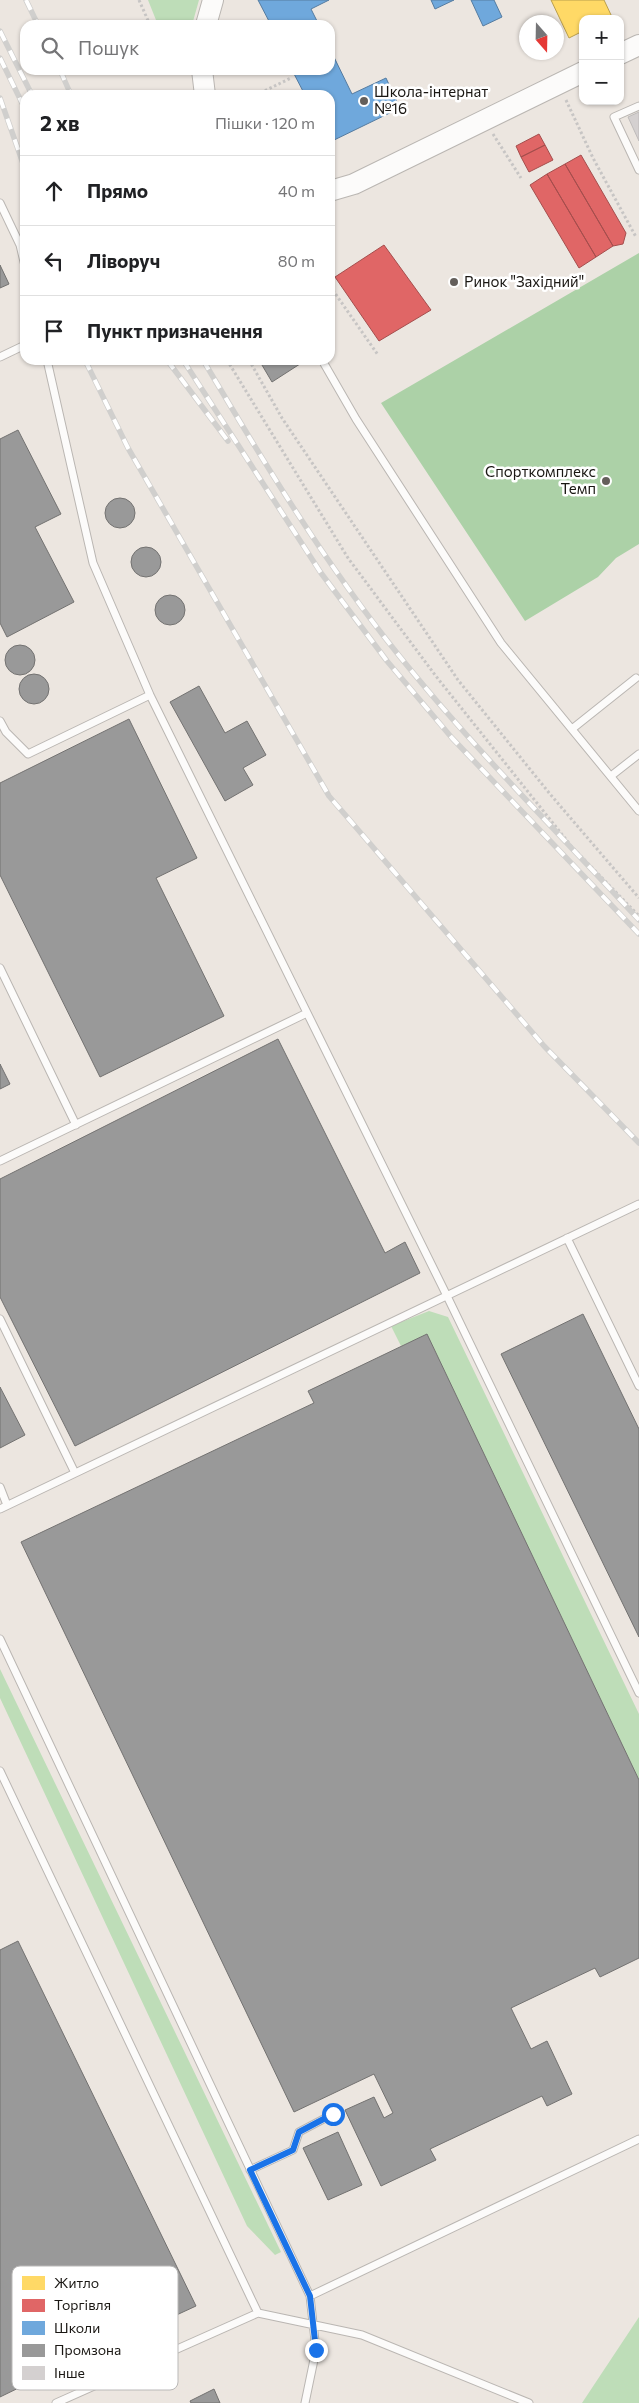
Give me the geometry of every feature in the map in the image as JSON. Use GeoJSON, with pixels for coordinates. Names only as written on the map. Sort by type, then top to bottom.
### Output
{"type":"FeatureCollection","features":[{"type":"Feature","properties":{"kind":"main road"},"geometry":{"type":"LineString","coordinates":[[207,20],[213,0]]}},
{"type":"Feature","properties":{"kind":"main road"},"geometry":{"type":"LineString","coordinates":[[624,52],[639,45]]}},
{"type":"Feature","properties":{"kind":"main road"},"geometry":{"type":"LineString","coordinates":[[335,190],[354,184],[579,74]]}},
{"type":"Feature","properties":{"kind":"main road"},"geometry":{"type":"LineString","coordinates":[[202,75],[204,90]]}},
{"type":"Feature","properties":{"kind":"lane"},"geometry":{"type":"LineString","coordinates":[[639,106],[614,117],[639,170]]}},
{"type":"Feature","properties":{"kind":"lane"},"geometry":{"type":"LineString","coordinates":[[0,203],[20,245]]}},
{"type":"Feature","properties":{"kind":"lane"},"geometry":{"type":"LineString","coordinates":[[0,357],[20,347]]}},
{"type":"Feature","properties":{"kind":"lane"},"geometry":{"type":"LineString","coordinates":[[48,365],[92,563],[150,695],[447,1296],[639,1692]]}},
{"type":"Feature","properties":{"kind":"lane"},"geometry":{"type":"LineString","coordinates":[[325,365],[356,419],[501,643],[639,811]]}},
{"type":"Feature","properties":{"kind":"lane"},"geometry":{"type":"LineString","coordinates":[[572,729],[636,678]]}},
{"type":"Feature","properties":{"kind":"lane"},"geometry":{"type":"LineString","coordinates":[[0,721],[6,732],[28,754],[150,695]]}},
{"type":"Feature","properties":{"kind":"lane"},"geometry":{"type":"LineString","coordinates":[[611,776],[639,754]]}},
{"type":"Feature","properties":{"kind":"lane"},"geometry":{"type":"LineString","coordinates":[[0,968],[76,1125]]}},
{"type":"Feature","properties":{"kind":"lane"},"geometry":{"type":"LineString","coordinates":[[0,1161],[307,1013]]}},
{"type":"Feature","properties":{"kind":"lane"},"geometry":{"type":"LineString","coordinates":[[0,1487],[3,1507],[639,1204]]}},
{"type":"Feature","properties":{"kind":"lane"},"geometry":{"type":"LineString","coordinates":[[567,1238],[639,1386]]}},
{"type":"Feature","properties":{"kind":"lane"},"geometry":{"type":"LineString","coordinates":[[0,1319],[75,1473]]}},
{"type":"Feature","properties":{"kind":"lane"},"geometry":{"type":"LineString","coordinates":[[0,1639],[310,2296],[316,2350],[306,2403]]}},
{"type":"Feature","properties":{"kind":"lane"},"geometry":{"type":"LineString","coordinates":[[0,1771],[258,2312]]}},
{"type":"Feature","properties":{"kind":"lane"},"geometry":{"type":"LineString","coordinates":[[250,2170],[293,2150],[299,2132],[333,2114]]}},
{"type":"Feature","properties":{"kind":"lane"},"geometry":{"type":"LineString","coordinates":[[310,2296],[639,2139]]}},
{"type":"Feature","properties":{"kind":"lane"},"geometry":{"type":"LineString","coordinates":[[178,2348],[258,2312],[362,2335],[529,2403]]}},
{"type":"Feature","properties":{"kind":"lane"},"geometry":{"type":"LineString","coordinates":[[56,2403],[85,2390]]}},
{"type":"Feature","properties":{"kind":"path"},"geometry":{"type":"LineString","coordinates":[[139,0],[148,20]]}},
{"type":"Feature","properties":{"kind":"path"},"geometry":{"type":"LineString","coordinates":[[266,90],[291,78]]}},
{"type":"Feature","properties":{"kind":"path"},"geometry":{"type":"LineString","coordinates":[[565,98],[593,158],[636,237]]}},
{"type":"Feature","properties":{"kind":"path"},"geometry":{"type":"LineString","coordinates":[[491,131],[521,178]]}},
{"type":"Feature","properties":{"kind":"path"},"geometry":{"type":"LineString","coordinates":[[335,293],[378,355]]}},
{"type":"Feature","properties":{"kind":"path"},"geometry":{"type":"LineString","coordinates":[[230,365],[348,558],[388,613],[572,847],[639,916]]}},
{"type":"Feature","properties":{"kind":"path"},"geometry":{"type":"LineString","coordinates":[[251,365],[282,418],[458,680],[550,794],[639,898]]}},
{"type":"Feature","properties":{"kind":"green space"},"geometry":{"type":"Polygon","coordinates":[[[148,0],[199,0],[193,20],[156,20],[148,0]]]}},
{"type":"Feature","properties":{"kind":"green space"},"geometry":{"type":"Polygon","coordinates":[[[639,253],[639,544],[616,558],[598,577],[525,621],[381,403],[639,253]]]}},
{"type":"Feature","properties":{"kind":"green space"},"geometry":{"type":"Polygon","coordinates":[[[429,1311],[448,1317],[639,1714],[639,1780],[427,1335],[401,1346],[391,1326],[429,1311]]]}},
{"type":"Feature","properties":{"kind":"green space"},"geometry":{"type":"Polygon","coordinates":[[[0,1669],[281,2252],[275,2255],[247,2226],[0,1698],[0,1669]]]}},
{"type":"Feature","properties":{"kind":"green space"},"geometry":{"type":"Polygon","coordinates":[[[639,2317],[639,2403],[582,2403],[639,2317]]]}},
{"type":"Feature","properties":{"kind":"building: Житло"},"geometry":{"type":"Polygon","coordinates":[[[551,0],[604,0],[611,15],[579,15],[579,33],[569,38],[564,27],[564,15],[558,15],[551,0]]]}},
{"type":"Feature","properties":{"kind":"building: Торгівля"},"geometry":{"type":"Polygon","coordinates":[[[539,134],[545,145],[521,157],[516,146],[539,134]]]}},
{"type":"Feature","properties":{"kind":"building: Торгівля"},"geometry":{"type":"Polygon","coordinates":[[[545,145],[553,160],[529,172],[521,157],[545,145]]]}},
{"type":"Feature","properties":{"kind":"building: Торгівля"},"geometry":{"type":"Polygon","coordinates":[[[581,155],[626,233],[623,244],[613,246],[565,164],[581,155]]]}},
{"type":"Feature","properties":{"kind":"building: Торгівля"},"geometry":{"type":"Polygon","coordinates":[[[565,164],[613,246],[596,257],[547,174],[565,164]]]}},
{"type":"Feature","properties":{"kind":"building: Торгівля"},"geometry":{"type":"Polygon","coordinates":[[[547,174],[596,257],[579,268],[530,185],[547,174]]]}},
{"type":"Feature","properties":{"kind":"building: Торгівля"},"geometry":{"type":"Polygon","coordinates":[[[384,245],[431,310],[379,341],[335,277],[384,245]]]}},
{"type":"Feature","properties":{"kind":"building: Школи"},"geometry":{"type":"Polygon","coordinates":[[[258,0],[329,0],[311,9],[316,20],[268,20],[258,0]]]}},
{"type":"Feature","properties":{"kind":"building: Школи"},"geometry":{"type":"Polygon","coordinates":[[[431,0],[454,0],[435,9],[431,0]]]}},
{"type":"Feature","properties":{"kind":"building: Школи"},"geometry":{"type":"Polygon","coordinates":[[[471,0],[494,0],[502,17],[483,26],[471,0]]]}},
{"type":"Feature","properties":{"kind":"building: Школи","name":"Школа-інтернат №16"},"geometry":{"type":"Polygon","coordinates":[[[335,59],[352,94],[386,78],[400,108],[335,140],[335,90],[302,90],[295,75],[335,75],[335,59]]]}},
{"type":"Feature","properties":{"kind":"building: Промзона"},"geometry":{"type":"Polygon","coordinates":[[[0,265],[9,284],[0,288],[0,265]]]}},
{"type":"Feature","properties":{"kind":"building: Промзона"},"geometry":{"type":"Polygon","coordinates":[[[262,365],[298,365],[272,382],[262,365]]]}},
{"type":"Feature","properties":{"kind":"building: Промзона"},"geometry":{"type":"Polygon","coordinates":[[[18,430],[61,514],[35,527],[74,602],[7,637],[0,623],[0,439],[18,430]]]}},
{"type":"Feature","properties":{"kind":"building: Промзона"},"geometry":{"type":"Polygon","coordinates":[[[120,498],[131,502],[135,513],[131,524],[120,528],[109,524],[105,513],[109,502],[120,498]]]}},
{"type":"Feature","properties":{"kind":"building: Промзона"},"geometry":{"type":"Polygon","coordinates":[[[146,547],[157,551],[161,562],[157,573],[146,577],[135,573],[131,562],[135,551],[146,547]]]}},
{"type":"Feature","properties":{"kind":"building: Промзона"},"geometry":{"type":"Polygon","coordinates":[[[170,595],[181,599],[185,610],[181,621],[170,625],[159,621],[155,610],[159,599],[170,595]]]}},
{"type":"Feature","properties":{"kind":"building: Промзона"},"geometry":{"type":"Polygon","coordinates":[[[20,645],[31,649],[35,660],[31,671],[20,675],[9,671],[5,660],[9,649],[20,645]]]}},
{"type":"Feature","properties":{"kind":"building: Промзона"},"geometry":{"type":"Polygon","coordinates":[[[34,674],[45,678],[49,689],[45,700],[34,704],[23,700],[19,689],[23,678],[34,674]]]}},
{"type":"Feature","properties":{"kind":"building: Промзона"},"geometry":{"type":"Polygon","coordinates":[[[199,686],[225,733],[247,721],[266,755],[243,768],[253,785],[225,801],[170,702],[199,686]]]}},
{"type":"Feature","properties":{"kind":"building: Промзона"},"geometry":{"type":"Polygon","coordinates":[[[129,719],[197,858],[156,878],[224,1016],[100,1077],[0,875],[0,783],[129,719]]]}},
{"type":"Feature","properties":{"kind":"building: Промзона"},"geometry":{"type":"Polygon","coordinates":[[[278,1039],[385,1253],[405,1242],[420,1273],[75,1446],[0,1297],[0,1179],[278,1039]]]}},
{"type":"Feature","properties":{"kind":"building: Промзона"},"geometry":{"type":"Polygon","coordinates":[[[0,1064],[10,1084],[0,1089],[0,1064]]]}},
{"type":"Feature","properties":{"kind":"building: Промзона"},"geometry":{"type":"Polygon","coordinates":[[[583,1314],[639,1429],[639,1637],[501,1354],[583,1314]]]}},
{"type":"Feature","properties":{"kind":"building: Промзона"},"geometry":{"type":"Polygon","coordinates":[[[427,1334],[639,1780],[639,1958],[600,1977],[595,1968],[511,2008],[531,2049],[547,2041],[572,2094],[547,2106],[542,2096],[430,2149],[436,2160],[381,2186],[345,2110],[374,2097],[384,2118],[393,2113],[374,2074],[294,2112],[21,1542],[314,1403],[308,1391],[427,1334]]]}},
{"type":"Feature","properties":{"kind":"building: Промзона"},"geometry":{"type":"Polygon","coordinates":[[[0,1387],[25,1435],[0,1448],[0,1387]]]}},
{"type":"Feature","properties":{"kind":"building: Промзона"},"geometry":{"type":"Polygon","coordinates":[[[18,1941],[176,2266],[12,2266],[12,2390],[14,2390],[0,2397],[0,1950],[18,1941]]]}},
{"type":"Feature","properties":{"kind":"building: Промзона"},"geometry":{"type":"Polygon","coordinates":[[[338,2132],[362,2185],[328,2200],[303,2148],[338,2132]]]}},
{"type":"Feature","properties":{"kind":"building: Промзона"},"geometry":{"type":"Polygon","coordinates":[[[178,2269],[196,2306],[178,2314],[178,2269]]]}},
{"type":"Feature","properties":{"kind":"building: Промзона"},"geometry":{"type":"Polygon","coordinates":[[[214,2389],[220,2403],[191,2403],[190,2401],[214,2389]]]}},
{"type":"Feature","properties":{"kind":"building: Інше"},"geometry":{"type":"Polygon","coordinates":[[[639,112],[639,141],[628,117],[639,112]]]}},
{"type":"Feature","properties":{"kind":"railway"},"geometry":{"type":"LineString","coordinates":[[26,0],[36,20]]}},
{"type":"Feature","properties":{"kind":"railway"},"geometry":{"type":"LineString","coordinates":[[0,31],[20,71]]}},
{"type":"Feature","properties":{"kind":"railway"},"geometry":{"type":"LineString","coordinates":[[0,58],[20,99]]}},
{"type":"Feature","properties":{"kind":"railway"},"geometry":{"type":"LineString","coordinates":[[22,75],[30,90]]}},
{"type":"Feature","properties":{"kind":"railway"},"geometry":{"type":"LineString","coordinates":[[62,75],[69,90]]}},
{"type":"Feature","properties":{"kind":"railway"},"geometry":{"type":"LineString","coordinates":[[0,98],[20,155]]}},
{"type":"Feature","properties":{"kind":"railway"},"geometry":{"type":"LineString","coordinates":[[87,365],[128,448],[329,796],[544,1046],[639,1143]]}},
{"type":"Feature","properties":{"kind":"railway"},"geometry":{"type":"LineString","coordinates":[[171,365],[228,441]]}},
{"type":"Feature","properties":{"kind":"railway"},"geometry":{"type":"LineString","coordinates":[[186,365],[321,573],[387,661],[452,738],[639,934]]}},
{"type":"Feature","properties":{"kind":"railway"},"geometry":{"type":"LineString","coordinates":[[206,365],[319,547],[397,653],[485,756],[639,920]]}},
{"type":"Feature","properties":{"kind":"place","name":"Школа-інтернат №16"},"geometry":{"type":"Point","coordinates":[364,101]}},
{"type":"Feature","properties":{"kind":"place","name":"Ринок \"Західний\""},"geometry":{"type":"Point","coordinates":[454,282]}},
{"type":"Feature","properties":{"kind":"place","name":"Спорткомплекс Темп"},"geometry":{"type":"Point","coordinates":[606,481]}},
{"type":"Feature","properties":{"kind":"route"},"geometry":{"type":"LineString","coordinates":[[316,2350],[310,2296],[250,2170],[293,2150],[299,2132],[333,2114]]}}]}
